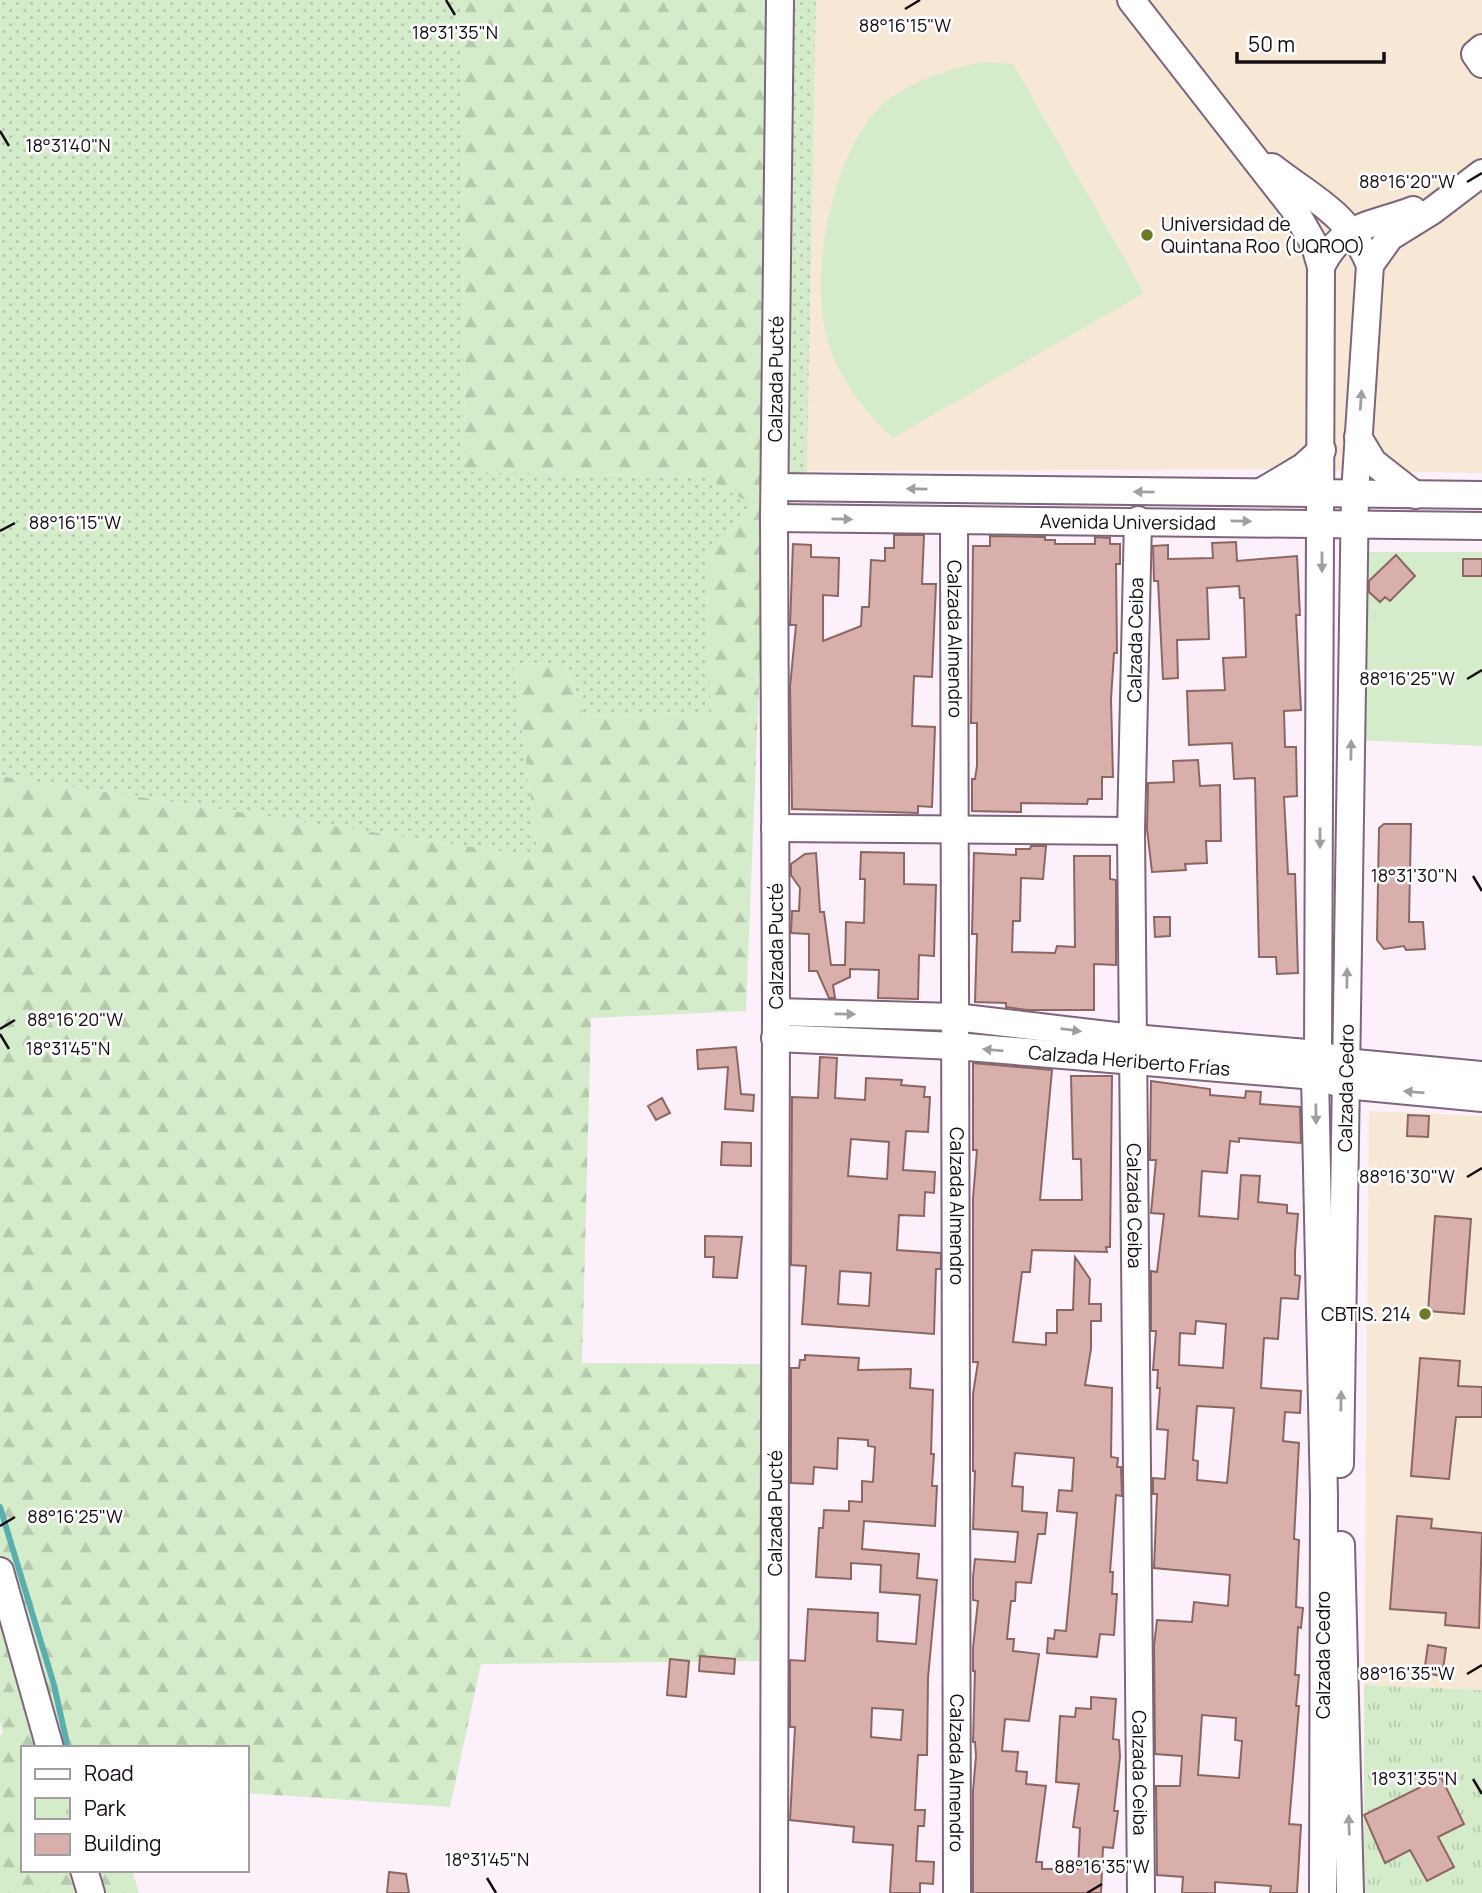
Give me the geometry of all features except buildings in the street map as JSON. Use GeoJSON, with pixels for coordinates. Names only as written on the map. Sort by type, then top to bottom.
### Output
{"type":"FeatureCollection","features":[{"type":"Feature","properties":{"kind":"street","name":"Calzada Pucté"},"geometry":{"type":"LineString","coordinates":[[774,1893],[774,518],[780,0]]}},
{"type":"Feature","properties":{"kind":"street"},"geometry":{"type":"LineString","coordinates":[[1131,0],[1246,145],[1283,176],[1324,203],[1352,230],[1370,265],[1390,237],[1432,211],[1482,173]]}},
{"type":"Feature","properties":{"kind":"street"},"geometry":{"type":"LineString","coordinates":[[1482,48],[1475,54],[1482,64]]}},
{"type":"Feature","properties":{"kind":"street","name":"Calzada Cedro"},"geometry":{"type":"LineString","coordinates":[[1246,145],[1307,229],[1321,267],[1322,522],[1317,1065],[1324,1497],[1323,1893]]}},
{"type":"Feature","properties":{"kind":"street"},"geometry":{"type":"LineString","coordinates":[[1321,267],[1333,245],[1352,230],[1415,209],[1454,192]]}},
{"type":"Feature","properties":{"kind":"street","name":"Calzada Cedro"},"geometry":{"type":"LineString","coordinates":[[1350,1893],[1340,1503],[1345,1074],[1356,493],[1370,265]]}},
{"type":"Feature","properties":{"kind":"street"},"geometry":{"type":"LineString","coordinates":[[1358,437],[1373,462],[1415,495]]}},
{"type":"Feature","properties":{"kind":"street"},"geometry":{"type":"LineString","coordinates":[[1259,493],[1303,467],[1322,450]]}},
{"type":"Feature","properties":{"kind":"street","name":"Avenida Universidad"},"geometry":{"type":"LineString","coordinates":[[775,487],[1482,495]]}},
{"type":"Feature","properties":{"kind":"street","name":"Avenida Universidad"},"geometry":{"type":"LineString","coordinates":[[774,518],[1322,522],[1356,525],[1482,526]]}},
{"type":"Feature","properties":{"kind":"street","name":"Calzada Almendro"},"geometry":{"type":"LineString","coordinates":[[954,520],[957,827],[957,1893]]}},
{"type":"Feature","properties":{"kind":"street","name":"Calzada Ceiba"},"geometry":{"type":"LineString","coordinates":[[1138,520],[1131,831],[1141,1893]]}},
{"type":"Feature","properties":{"kind":"street"},"geometry":{"type":"LineString","coordinates":[[775,828],[957,827],[1131,831]]}},
{"type":"Feature","properties":{"kind":"street","name":"Calzada Heriberto Frías"},"geometry":{"type":"LineString","coordinates":[[776,1025],[955,1017],[1134,1051]]}},
{"type":"Feature","properties":{"kind":"street","name":"Calzada Heriberto Frías"},"geometry":{"type":"LineString","coordinates":[[776,1025],[955,1046],[1134,1051],[1317,1065],[1345,1074],[1482,1098]]}},
{"type":"Feature","properties":{"kind":"street","name":"Calzada Heriberto Frías"},"geometry":{"type":"LineString","coordinates":[[1345,1074],[1482,1075]]}},
{"type":"Feature","properties":{"kind":"street"},"geometry":{"type":"LineString","coordinates":[[0,1571],[49,1746]]}},
{"type":"Feature","properties":{"kind":"street"},"geometry":{"type":"LineString","coordinates":[[85,1872],[91,1893]]}},
{"type":"Feature","properties":{"kind":"shaded area","name":"Universidad de Quintana Roo (UQROO)"},"geometry":{"type":"Polygon","coordinates":[[[816,0],[1482,0],[1482,473],[1262,469],[807,471],[816,0]]]}},
{"type":"Feature","properties":{"kind":"shaded area","name":"CBTIS. 214"},"geometry":{"type":"Polygon","coordinates":[[[1369,1111],[1482,1116],[1482,1690],[1364,1685],[1369,1111]]]}},
{"type":"Feature","properties":{"kind":"green space"},"geometry":{"type":"Polygon","coordinates":[[[0,0],[461,0],[465,472],[702,476],[755,506],[706,558],[711,712],[584,717],[566,663],[514,664],[538,857],[0,776],[0,0]]]}},
{"type":"Feature","properties":{"kind":"green space"},"geometry":{"type":"Polygon","coordinates":[[[461,0],[767,0],[764,557],[746,1011],[591,1018],[582,1363],[762,1364],[759,1661],[481,1664],[450,1807],[248,1793],[248,1746],[21,1746],[21,1872],[133,1872],[139,1893],[0,1893],[0,1735],[3,1734],[0,1720],[0,776],[538,857],[514,664],[566,663],[584,717],[711,712],[706,558],[755,506],[702,476],[465,472],[461,0]]]}},
{"type":"Feature","properties":{"kind":"green space"},"geometry":{"type":"Polygon","coordinates":[[[767,0],[816,0],[807,471],[764,557],[767,0]]]}},
{"type":"Feature","properties":{"kind":"green space"},"geometry":{"type":"Polygon","coordinates":[[[980,62],[1013,64],[1144,293],[893,438],[856,397],[830,348],[823,321],[821,289],[828,219],[849,153],[865,125],[883,104],[917,83],[980,62]]]}},
{"type":"Feature","properties":{"kind":"green space"},"geometry":{"type":"Polygon","coordinates":[[[1360,552],[1482,552],[1482,746],[1357,740],[1360,552]]]}},
{"type":"Feature","properties":{"kind":"green space"},"geometry":{"type":"Polygon","coordinates":[[[1364,1685],[1482,1690],[1482,1893],[1364,1893],[1364,1685]]]}},
{"type":"Feature","properties":{"kind":"waterway"},"geometry":{"type":"LineString","coordinates":[[0,1507],[54,1685],[68,1746]]}},
{"type":"Feature","properties":{"kind":"place","name":"Universidad de Quintana Roo (UQROO)"},"geometry":{"type":"Point","coordinates":[1147,235]}},
{"type":"Feature","properties":{"kind":"place","name":"CBTIS. 214"},"geometry":{"type":"Point","coordinates":[1425,1314]}}]}
